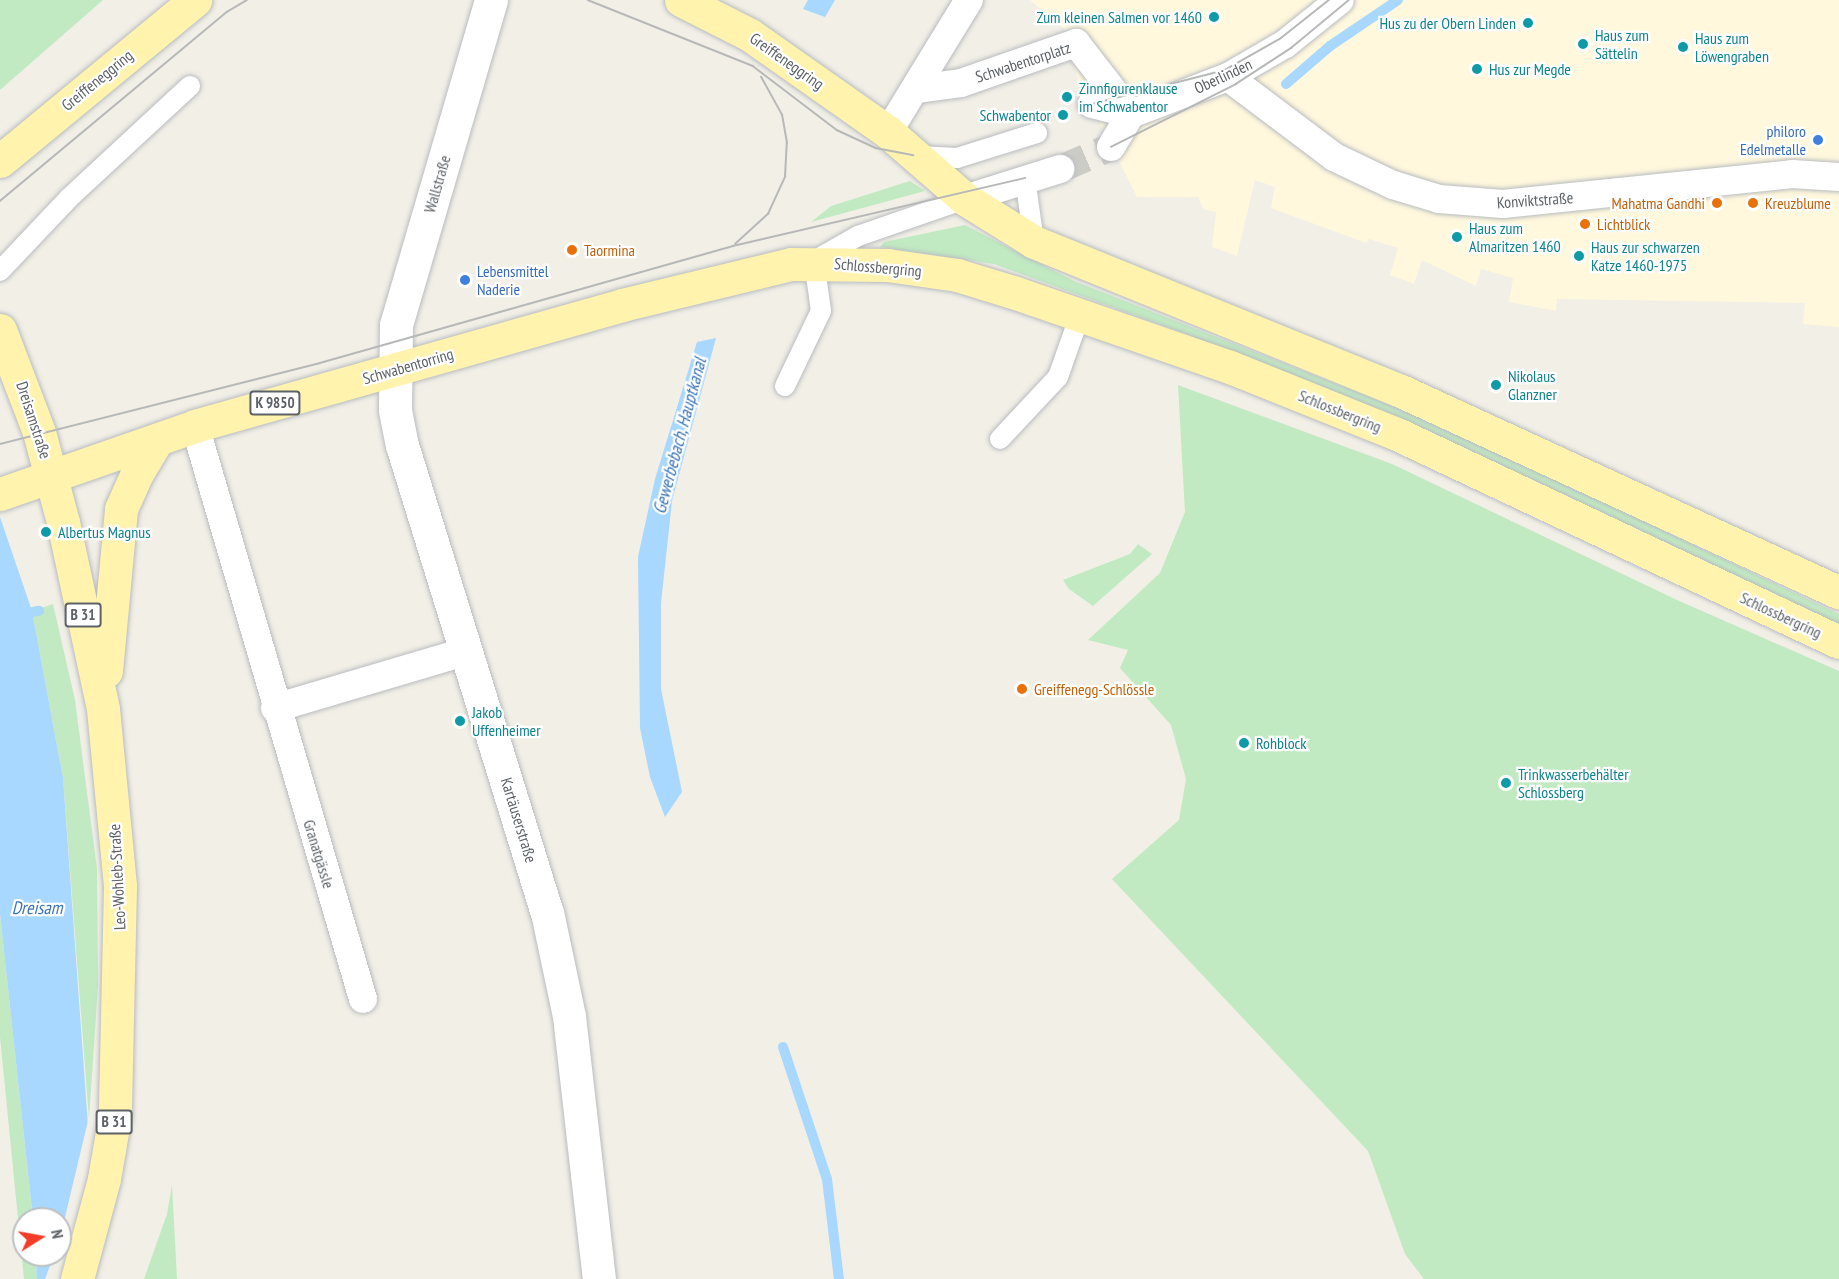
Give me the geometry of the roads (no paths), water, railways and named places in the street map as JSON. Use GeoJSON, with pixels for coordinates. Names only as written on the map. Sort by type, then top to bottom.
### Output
{"type":"FeatureCollection","features":[{"type":"Feature","properties":{"kind":"main road","name":"Greiffeneggring"},"geometry":{"type":"LineString","coordinates":[[0,161],[15,136],[195,0]]}},
{"type":"Feature","properties":{"kind":"main road","name":"Greiffeneggring"},"geometry":{"type":"LineString","coordinates":[[681,0],[750,35],[888,132]]}},
{"type":"Feature","properties":{"kind":"main road"},"geometry":{"type":"LineString","coordinates":[[888,132],[965,199],[1034,242],[1401,391],[1839,592]]}},
{"type":"Feature","properties":{"kind":"main road","name":"Schwabentorring"},"geometry":{"type":"LineString","coordinates":[[52,477],[195,426],[622,305],[769,268],[814,261]]}},
{"type":"Feature","properties":{"kind":"main road","name":"Schlossbergring"},"geometry":{"type":"LineString","coordinates":[[814,261],[887,265],[957,275],[1230,367],[1399,435],[1839,642]]}},
{"type":"Feature","properties":{"kind":"main road","name":"Dreisamstraße"},"geometry":{"type":"LineString","coordinates":[[0,330],[21,379],[52,477]]}},
{"type":"Feature","properties":{"kind":"main road"},"geometry":{"type":"LineString","coordinates":[[103,709],[121,509],[136,475],[157,440]]}},
{"type":"Feature","properties":{"kind":"main road","name":"K 9850"},"geometry":{"type":"LineString","coordinates":[[6,493],[52,477]]}},
{"type":"Feature","properties":{"kind":"main road","name":"Leo-Wohleb-Straße"},"geometry":{"type":"LineString","coordinates":[[52,477],[103,709],[120,886],[120,986],[115,1115],[104,1179],[77,1279]]}},
{"type":"Feature","properties":{"kind":"street","name":"Wallstraße"},"geometry":{"type":"LineString","coordinates":[[393,371],[396,325],[491,0]]}},
{"type":"Feature","properties":{"kind":"street","name":"Oberlinden"},"geometry":{"type":"LineString","coordinates":[[1131,114],[1228,77],[1285,44],[1340,0]]}},
{"type":"Feature","properties":{"kind":"street"},"geometry":{"type":"LineString","coordinates":[[888,132],[965,6]]}},
{"type":"Feature","properties":{"kind":"street","name":"Schwabentorplatz"},"geometry":{"type":"LineString","coordinates":[[916,89],[961,83],[1076,43],[1131,114]]}},
{"type":"Feature","properties":{"kind":"street","name":"Konviktstraße"},"geometry":{"type":"LineString","coordinates":[[1228,77],[1334,157],[1393,185],[1439,199],[1503,204],[1792,174],[1839,177]]}},
{"type":"Feature","properties":{"kind":"street"},"geometry":{"type":"LineString","coordinates":[[1092,104],[1131,114],[1111,147]]}},
{"type":"Feature","properties":{"kind":"street"},"geometry":{"type":"LineString","coordinates":[[965,199],[1025,178],[1060,169]]}},
{"type":"Feature","properties":{"kind":"street","name":"Kartäuserstraße"},"geometry":{"type":"LineString","coordinates":[[393,371],[402,445],[547,912],[567,1004],[600,1279]]}},
{"type":"Feature","properties":{"kind":"street","name":"Granatgässle"},"geometry":{"type":"LineString","coordinates":[[195,426],[275,708],[363,999]]}},
{"type":"Feature","properties":{"kind":"street"},"geometry":{"type":"LineString","coordinates":[[275,708],[467,651]]}},
{"type":"Feature","properties":{"kind":"lane"},"geometry":{"type":"LineString","coordinates":[[0,271],[69,198],[190,86]]}},
{"type":"Feature","properties":{"kind":"lane"},"geometry":{"type":"LineString","coordinates":[[913,155],[957,158],[1037,133]]}},
{"type":"Feature","properties":{"kind":"lane"},"geometry":{"type":"LineString","coordinates":[[1025,178],[1034,242]]}},
{"type":"Feature","properties":{"kind":"lane"},"geometry":{"type":"LineString","coordinates":[[785,386],[821,311],[814,261],[858,236],[965,199]]}},
{"type":"Feature","properties":{"kind":"lane"},"geometry":{"type":"LineString","coordinates":[[1000,439],[1058,377],[1080,315]]}},
{"type":"Feature","properties":{"kind":"water"},"geometry":{"type":"Polygon","coordinates":[[[808,0],[835,0],[825,17],[803,9],[808,0]]]}},
{"type":"Feature","properties":{"kind":"water"},"geometry":{"type":"Polygon","coordinates":[[[716,338],[672,501],[661,603],[661,689],[682,792],[665,817],[650,777],[640,728],[638,557],[655,479],[697,342],[716,338]]]}},
{"type":"Feature","properties":{"kind":"water","name":"Dreisam"},"geometry":{"type":"Polygon","coordinates":[[[0,517],[32,611],[63,778],[99,1279],[37,1279],[36,1267],[72,1267],[72,1207],[32,1207],[0,914],[0,517]]]}},
{"type":"Feature","properties":{"kind":"waterway"},"geometry":{"type":"LineString","coordinates":[[1286,84],[1330,46],[1398,0]]}},
{"type":"Feature","properties":{"kind":"waterway"},"geometry":{"type":"LineString","coordinates":[[0,619],[39,611]]}},
{"type":"Feature","properties":{"kind":"waterway","name":"Gewerbebach, Hauptkanal"},"geometry":{"type":"LineString","coordinates":[[783,1047],[827,1179],[839,1279]]}},
{"type":"Feature","properties":{"kind":"tunnel"},"geometry":{"type":"LineString","coordinates":[[1060,169],[1111,147]]}},
{"type":"Feature","properties":{"kind":"tram line"},"geometry":{"type":"LineString","coordinates":[[0,201],[227,12],[247,0]]}},
{"type":"Feature","properties":{"kind":"tram line"},"geometry":{"type":"LineString","coordinates":[[588,0],[753,66],[837,130],[876,148],[913,155]]}},
{"type":"Feature","properties":{"kind":"tram line"},"geometry":{"type":"LineString","coordinates":[[1092,104],[1225,70],[1281,38],[1329,0]]}},
{"type":"Feature","properties":{"kind":"tram line"},"geometry":{"type":"LineString","coordinates":[[1111,147],[1236,84],[1291,48],[1349,0]]}},
{"type":"Feature","properties":{"kind":"tram line"},"geometry":{"type":"LineString","coordinates":[[735,244],[768,214],[785,177],[787,143],[782,115],[761,77]]}},
{"type":"Feature","properties":{"kind":"tram line"},"geometry":{"type":"LineString","coordinates":[[0,444],[320,363],[733,246],[1025,178]]}},
{"type":"Feature","properties":{"kind":"place","name":"Zum kleinen Salmen vor 1460"},"geometry":{"type":"Point","coordinates":[1214,17]}},
{"type":"Feature","properties":{"kind":"place","name":"Hus zu der Obern Linden"},"geometry":{"type":"Point","coordinates":[1528,23]}},
{"type":"Feature","properties":{"kind":"place","name":"Haus zum Sättelin"},"geometry":{"type":"Point","coordinates":[1583,44]}},
{"type":"Feature","properties":{"kind":"place","name":"Haus zum Löwengraben"},"geometry":{"type":"Point","coordinates":[1683,47]}},
{"type":"Feature","properties":{"kind":"place","name":"Hus zur Megde"},"geometry":{"type":"Point","coordinates":[1477,69]}},
{"type":"Feature","properties":{"kind":"place","name":"Zinnfigurenklause im Schwabentor"},"geometry":{"type":"Point","coordinates":[1067,97]}},
{"type":"Feature","properties":{"kind":"place","name":"Schwabentor"},"geometry":{"type":"Point","coordinates":[1063,115]}},
{"type":"Feature","properties":{"kind":"place","name":"philoro Edelmetalle"},"geometry":{"type":"Point","coordinates":[1818,140]}},
{"type":"Feature","properties":{"kind":"place","name":"Mahatma Gandhi"},"geometry":{"type":"Point","coordinates":[1717,203]}},
{"type":"Feature","properties":{"kind":"place","name":"Kreuzblume"},"geometry":{"type":"Point","coordinates":[1753,203]}},
{"type":"Feature","properties":{"kind":"place","name":"Lichtblick"},"geometry":{"type":"Point","coordinates":[1585,224]}},
{"type":"Feature","properties":{"kind":"place","name":"Haus zum Almaritzen 1460"},"geometry":{"type":"Point","coordinates":[1457,237]}},
{"type":"Feature","properties":{"kind":"place","name":"Taormina"},"geometry":{"type":"Point","coordinates":[572,250]}},
{"type":"Feature","properties":{"kind":"place","name":"Haus zur schwarzen Katze 1460-1975"},"geometry":{"type":"Point","coordinates":[1579,256]}},
{"type":"Feature","properties":{"kind":"place","name":"Lebensmittel Naderie"},"geometry":{"type":"Point","coordinates":[465,280]}},
{"type":"Feature","properties":{"kind":"place","name":"Nikolaus Glanzner"},"geometry":{"type":"Point","coordinates":[1496,385]}},
{"type":"Feature","properties":{"kind":"place","name":"Albertus Magnus"},"geometry":{"type":"Point","coordinates":[46,532]}},
{"type":"Feature","properties":{"kind":"place","name":"Greiffenegg-Schlössle"},"geometry":{"type":"Point","coordinates":[1022,689]}},
{"type":"Feature","properties":{"kind":"place","name":"Jakob Uffenheimer"},"geometry":{"type":"Point","coordinates":[460,721]}},
{"type":"Feature","properties":{"kind":"place","name":"Rohblock"},"geometry":{"type":"Point","coordinates":[1244,743]}},
{"type":"Feature","properties":{"kind":"place","name":"Trinkwasserbehälter Schlossberg"},"geometry":{"type":"Point","coordinates":[1506,783]}}]}
